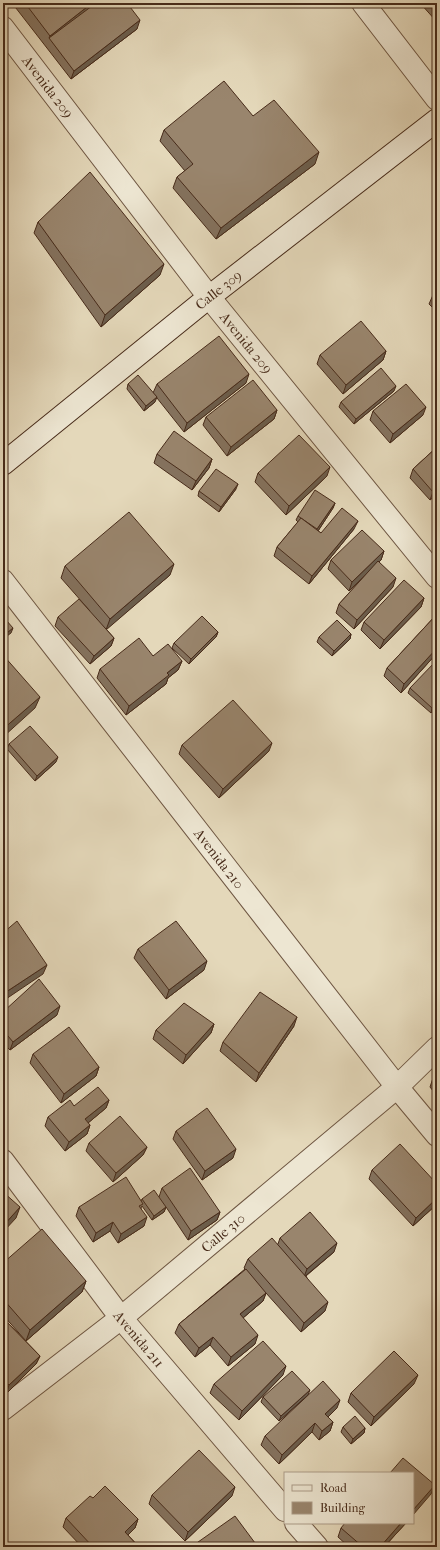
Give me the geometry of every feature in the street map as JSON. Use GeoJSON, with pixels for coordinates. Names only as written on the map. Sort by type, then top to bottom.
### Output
{"type":"FeatureCollection","features":[{"type":"Feature","properties":{"kind":"street"},"geometry":{"type":"LineString","coordinates":[[363,3],[437,99]]}},
{"type":"Feature","properties":{"kind":"street","name":"Avenida 209"},"geometry":{"type":"LineString","coordinates":[[3,28],[209,297],[437,577]]}},
{"type":"Feature","properties":{"kind":"street","name":"Calle 309"},"geometry":{"type":"LineString","coordinates":[[3,464],[209,297],[437,120]]}},
{"type":"Feature","properties":{"kind":"street","name":"Avenida 210"},"geometry":{"type":"LineString","coordinates":[[3,581],[397,1087],[437,1135]]}},
{"type":"Feature","properties":{"kind":"street","name":"Calle 310"},"geometry":{"type":"LineString","coordinates":[[3,1409],[121,1318],[397,1087],[437,1048]]}},
{"type":"Feature","properties":{"kind":"street","name":"Avenida 211"},"geometry":{"type":"LineString","coordinates":[[3,1161],[121,1318],[284,1509]]}},
{"type":"Feature","properties":{"kind":"street"},"geometry":{"type":"LineString","coordinates":[[297,1524],[317,1547]]}},
{"type":"Feature","properties":{"kind":"building"},"geometry":{"type":"Polygon","coordinates":[[[25,3],[92,3],[50,36],[25,3]]]}},
{"type":"Feature","properties":{"kind":"building"},"geometry":{"type":"Polygon","coordinates":[[[96,3],[127,3],[140,20],[74,71],[49,38],[96,3]]]}},
{"type":"Feature","properties":{"kind":"building"},"geometry":{"type":"Polygon","coordinates":[[[431,3],[437,3],[437,10],[431,3]]]}},
{"type":"Feature","properties":{"kind":"building"},"geometry":{"type":"Polygon","coordinates":[[[224,81],[253,116],[274,100],[319,152],[221,228],[177,177],[193,164],[164,130],[224,81]]]}},
{"type":"Feature","properties":{"kind":"building"},"geometry":{"type":"Polygon","coordinates":[[[90,172],[164,264],[105,315],[38,222],[90,172]]]}},
{"type":"Feature","properties":{"kind":"building"},"geometry":{"type":"Polygon","coordinates":[[[437,292],[437,300],[433,295],[437,292]]]}},
{"type":"Feature","properties":{"kind":"building"},"geometry":{"type":"Polygon","coordinates":[[[361,321],[386,351],[346,385],[320,355],[361,321]]]}},
{"type":"Feature","properties":{"kind":"building"},"geometry":{"type":"Polygon","coordinates":[[[219,336],[249,374],[187,423],[157,384],[219,336]]]}},
{"type":"Feature","properties":{"kind":"building"},"geometry":{"type":"Polygon","coordinates":[[[381,368],[396,386],[356,419],[341,402],[381,368]]]}},
{"type":"Feature","properties":{"kind":"building"},"geometry":{"type":"Polygon","coordinates":[[[138,375],[157,397],[146,406],[128,384],[138,375]]]}},
{"type":"Feature","properties":{"kind":"building"},"geometry":{"type":"Polygon","coordinates":[[[253,380],[277,410],[231,447],[206,417],[253,380]]]}},
{"type":"Feature","properties":{"kind":"building"},"geometry":{"type":"Polygon","coordinates":[[[406,384],[426,407],[393,434],[373,411],[406,384]]]}},
{"type":"Feature","properties":{"kind":"building"},"geometry":{"type":"Polygon","coordinates":[[[174,431],[212,459],[196,481],[157,454],[174,431]]]}},
{"type":"Feature","properties":{"kind":"building"},"geometry":{"type":"Polygon","coordinates":[[[299,435],[330,467],[289,506],[258,473],[299,435]]]}},
{"type":"Feature","properties":{"kind":"building"},"geometry":{"type":"Polygon","coordinates":[[[437,447],[437,488],[433,492],[413,469],[437,447]]]}},
{"type":"Feature","properties":{"kind":"building"},"geometry":{"type":"Polygon","coordinates":[[[216,469],[238,484],[221,507],[199,491],[216,469]]]}},
{"type":"Feature","properties":{"kind":"building"},"geometry":{"type":"Polygon","coordinates":[[[315,490],[335,503],[317,529],[298,516],[315,490]]]}},
{"type":"Feature","properties":{"kind":"building"},"geometry":{"type":"Polygon","coordinates":[[[342,508],[358,521],[312,576],[277,547],[301,518],[321,533],[342,508]]]}},
{"type":"Feature","properties":{"kind":"building"},"geometry":{"type":"Polygon","coordinates":[[[129,512],[174,564],[110,619],[65,566],[129,512]]]}},
{"type":"Feature","properties":{"kind":"building"},"geometry":{"type":"Polygon","coordinates":[[[362,530],[384,551],[352,582],[331,560],[362,530]]]}},
{"type":"Feature","properties":{"kind":"building"},"geometry":{"type":"Polygon","coordinates":[[[378,561],[396,578],[357,620],[339,604],[378,561]]]}},
{"type":"Feature","properties":{"kind":"building"},"geometry":{"type":"Polygon","coordinates":[[[404,580],[424,598],[384,640],[364,622],[404,580]]]}},
{"type":"Feature","properties":{"kind":"building"},"geometry":{"type":"Polygon","coordinates":[[[79,599],[114,638],[94,656],[58,617],[79,599]]]}},
{"type":"Feature","properties":{"kind":"building"},"geometry":{"type":"Polygon","coordinates":[[[437,614],[437,648],[404,684],[387,668],[437,614]]]}},
{"type":"Feature","properties":{"kind":"building"},"geometry":{"type":"Polygon","coordinates":[[[202,616],[218,632],[191,659],[174,643],[202,616]]]}},
{"type":"Feature","properties":{"kind":"building"},"geometry":{"type":"Polygon","coordinates":[[[6,620],[13,628],[3,636],[3,622],[6,620]]]}},
{"type":"Feature","properties":{"kind":"building"},"geometry":{"type":"Polygon","coordinates":[[[337,620],[351,634],[334,651],[319,637],[337,620]]]}},
{"type":"Feature","properties":{"kind":"building"},"geometry":{"type":"Polygon","coordinates":[[[139,638],[153,656],[168,644],[182,661],[167,673],[169,675],[129,706],[100,669],[139,638]]]}},
{"type":"Feature","properties":{"kind":"building"},"geometry":{"type":"Polygon","coordinates":[[[3,655],[40,697],[3,729],[3,655]]]}},
{"type":"Feature","properties":{"kind":"building"},"geometry":{"type":"Polygon","coordinates":[[[435,662],[437,664],[437,703],[432,708],[410,688],[435,662]]]}},
{"type":"Feature","properties":{"kind":"building"},"geometry":{"type":"Polygon","coordinates":[[[233,700],[272,743],[223,789],[182,745],[233,700]]]}},
{"type":"Feature","properties":{"kind":"building"},"geometry":{"type":"Polygon","coordinates":[[[30,726],[58,757],[37,776],[9,744],[30,726]]]}},
{"type":"Feature","properties":{"kind":"building"},"geometry":{"type":"Polygon","coordinates":[[[17,921],[47,965],[3,994],[3,933],[17,921]]]}},
{"type":"Feature","properties":{"kind":"building"},"geometry":{"type":"Polygon","coordinates":[[[176,921],[207,961],[169,990],[138,949],[176,921]]]}},
{"type":"Feature","properties":{"kind":"building"},"geometry":{"type":"Polygon","coordinates":[[[39,979],[60,1006],[13,1042],[3,1030],[3,1012],[39,979]]]}},
{"type":"Feature","properties":{"kind":"building"},"geometry":{"type":"Polygon","coordinates":[[[260,992],[297,1017],[259,1073],[223,1042],[260,992]]]}},
{"type":"Feature","properties":{"kind":"building"},"geometry":{"type":"Polygon","coordinates":[[[184,1003],[214,1024],[186,1055],[156,1030],[184,1003]]]}},
{"type":"Feature","properties":{"kind":"building"},"geometry":{"type":"Polygon","coordinates":[[[69,1027],[99,1067],[64,1094],[33,1054],[69,1027]]]}},
{"type":"Feature","properties":{"kind":"building"},"geometry":{"type":"Polygon","coordinates":[[[98,1087],[109,1100],[85,1119],[90,1125],[69,1142],[48,1117],[70,1100],[74,1106],[98,1087]]]}},
{"type":"Feature","properties":{"kind":"building"},"geometry":{"type":"Polygon","coordinates":[[[207,1108],[236,1149],[205,1171],[176,1131],[207,1108]]]}},
{"type":"Feature","properties":{"kind":"building"},"geometry":{"type":"Polygon","coordinates":[[[120,1116],[147,1147],[116,1173],[89,1143],[120,1116]]]}},
{"type":"Feature","properties":{"kind":"building"},"geometry":{"type":"Polygon","coordinates":[[[400,1144],[437,1184],[437,1198],[416,1218],[372,1170],[400,1144]]]}},
{"type":"Feature","properties":{"kind":"building"},"geometry":{"type":"Polygon","coordinates":[[[190,1168],[220,1212],[191,1231],[162,1188],[190,1168]]]}},
{"type":"Feature","properties":{"kind":"building"},"geometry":{"type":"Polygon","coordinates":[[[126,1177],[143,1204],[139,1206],[147,1217],[121,1234],[113,1222],[96,1233],[79,1207],[126,1177]]]}},
{"type":"Feature","properties":{"kind":"building"},"geometry":{"type":"Polygon","coordinates":[[[154,1190],[166,1207],[154,1216],[142,1199],[154,1190]]]}},
{"type":"Feature","properties":{"kind":"building"},"geometry":{"type":"Polygon","coordinates":[[[3,1192],[20,1207],[3,1226],[3,1192]]]}},
{"type":"Feature","properties":{"kind":"building"},"geometry":{"type":"Polygon","coordinates":[[[310,1212],[337,1243],[307,1269],[280,1238],[310,1212]]]}},
{"type":"Feature","properties":{"kind":"building"},"geometry":{"type":"Polygon","coordinates":[[[42,1229],[86,1281],[30,1330],[3,1299],[3,1263],[42,1229]]]}},
{"type":"Feature","properties":{"kind":"building"},"geometry":{"type":"Polygon","coordinates":[[[272,1238],[328,1302],[304,1323],[248,1259],[272,1238]]]}},
{"type":"Feature","properties":{"kind":"building"},"geometry":{"type":"Polygon","coordinates":[[[246,1269],[266,1293],[240,1314],[258,1335],[231,1357],[213,1337],[199,1348],[179,1324],[246,1269]]]}},
{"type":"Feature","properties":{"kind":"building"},"geometry":{"type":"Polygon","coordinates":[[[3,1318],[40,1356],[9,1385],[3,1379],[3,1318]]]}},
{"type":"Feature","properties":{"kind":"building"},"geometry":{"type":"Polygon","coordinates":[[[263,1341],[286,1366],[242,1411],[214,1384],[263,1341]]]}},
{"type":"Feature","properties":{"kind":"building"},"geometry":{"type":"Polygon","coordinates":[[[394,1351],[418,1375],[374,1417],[351,1393],[394,1351]]]}},
{"type":"Feature","properties":{"kind":"building"},"geometry":{"type":"Polygon","coordinates":[[[292,1371],[310,1390],[281,1416],[263,1397],[292,1371]]]}},
{"type":"Feature","properties":{"kind":"building"},"geometry":{"type":"Polygon","coordinates":[[[323,1381],[340,1400],[325,1414],[333,1422],[322,1431],[315,1423],[282,1455],[265,1436],[323,1381]]]}},
{"type":"Feature","properties":{"kind":"building"},"geometry":{"type":"Polygon","coordinates":[[[355,1416],[365,1428],[353,1439],[343,1427],[355,1416]]]}},
{"type":"Feature","properties":{"kind":"building"},"geometry":{"type":"Polygon","coordinates":[[[199,1450],[235,1487],[188,1532],[152,1495],[199,1450]]]}},
{"type":"Feature","properties":{"kind":"building"},"geometry":{"type":"Polygon","coordinates":[[[403,1458],[435,1485],[414,1509],[414,1472],[391,1472],[403,1458]]]}},
{"type":"Feature","properties":{"kind":"building"},"geometry":{"type":"Polygon","coordinates":[[[105,1486],[138,1519],[125,1532],[139,1547],[93,1547],[66,1518],[90,1496],[93,1498],[105,1486]]]}},
{"type":"Feature","properties":{"kind":"building"},"geometry":{"type":"Polygon","coordinates":[[[235,1516],[258,1547],[191,1547],[235,1516]]]}},
{"type":"Feature","properties":{"kind":"building"},"geometry":{"type":"Polygon","coordinates":[[[344,1524],[400,1524],[380,1547],[363,1547],[341,1528],[344,1524]]]}}]}
